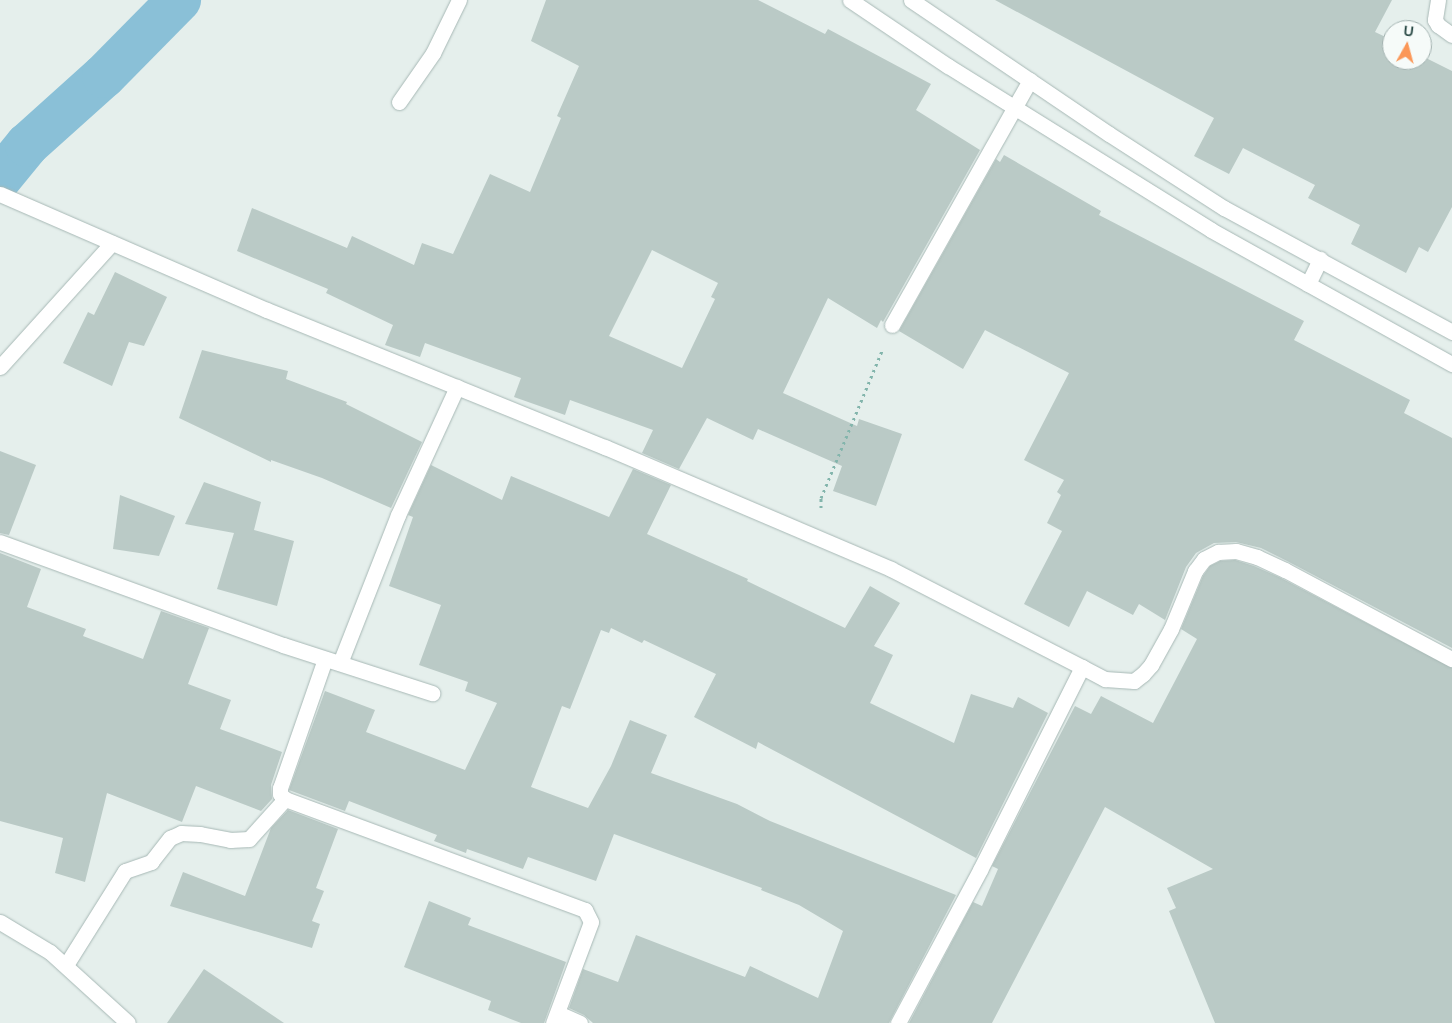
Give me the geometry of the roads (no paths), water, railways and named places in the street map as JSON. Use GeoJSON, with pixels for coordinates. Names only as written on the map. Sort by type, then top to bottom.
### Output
{"type":"FeatureCollection","features":[{"type":"Feature","properties":{"kind":"street"},"geometry":{"type":"LineString","coordinates":[[399,102],[433,53],[459,0]]}},
{"type":"Feature","properties":{"kind":"street"},"geometry":{"type":"LineString","coordinates":[[850,0],[1015,108],[1211,230],[1452,364]]}},
{"type":"Feature","properties":{"kind":"street"},"geometry":{"type":"LineString","coordinates":[[911,0],[1224,208],[1452,332]]}},
{"type":"Feature","properties":{"kind":"street"},"geometry":{"type":"LineString","coordinates":[[1438,0],[1435,20],[1438,25],[1452,35]]}},
{"type":"Feature","properties":{"kind":"street"},"geometry":{"type":"LineString","coordinates":[[892,324],[1030,80]]}},
{"type":"Feature","properties":{"kind":"street"},"geometry":{"type":"LineString","coordinates":[[0,194],[266,310],[605,447],[891,570],[1105,679],[1134,681],[1143,674],[1151,665],[1171,629],[1195,571],[1204,559],[1218,552],[1236,551],[1257,557],[1452,659]]}},
{"type":"Feature","properties":{"kind":"street"},"geometry":{"type":"LineString","coordinates":[[0,367],[112,243]]}},
{"type":"Feature","properties":{"kind":"street"},"geometry":{"type":"LineString","coordinates":[[1308,284],[1320,259]]}},
{"type":"Feature","properties":{"kind":"street"},"geometry":{"type":"LineString","coordinates":[[457,387],[333,661],[280,788],[280,794],[285,799],[585,910],[591,922],[556,1018],[580,1023]]}},
{"type":"Feature","properties":{"kind":"street"},"geometry":{"type":"LineString","coordinates":[[0,542],[333,661],[432,694]]}},
{"type":"Feature","properties":{"kind":"street"},"geometry":{"type":"LineString","coordinates":[[898,1023],[980,870],[1082,667]]}},
{"type":"Feature","properties":{"kind":"street"},"geometry":{"type":"LineString","coordinates":[[66,965],[125,871],[151,862],[170,838],[182,833],[200,834],[230,840],[249,839],[285,799]]}},
{"type":"Feature","properties":{"kind":"street"},"geometry":{"type":"LineString","coordinates":[[0,922],[50,952],[128,1023]]}},
{"type":"Feature","properties":{"kind":"waterway"},"geometry":{"type":"LineString","coordinates":[[0,178],[27,145],[104,76],[179,0]]}}]}
